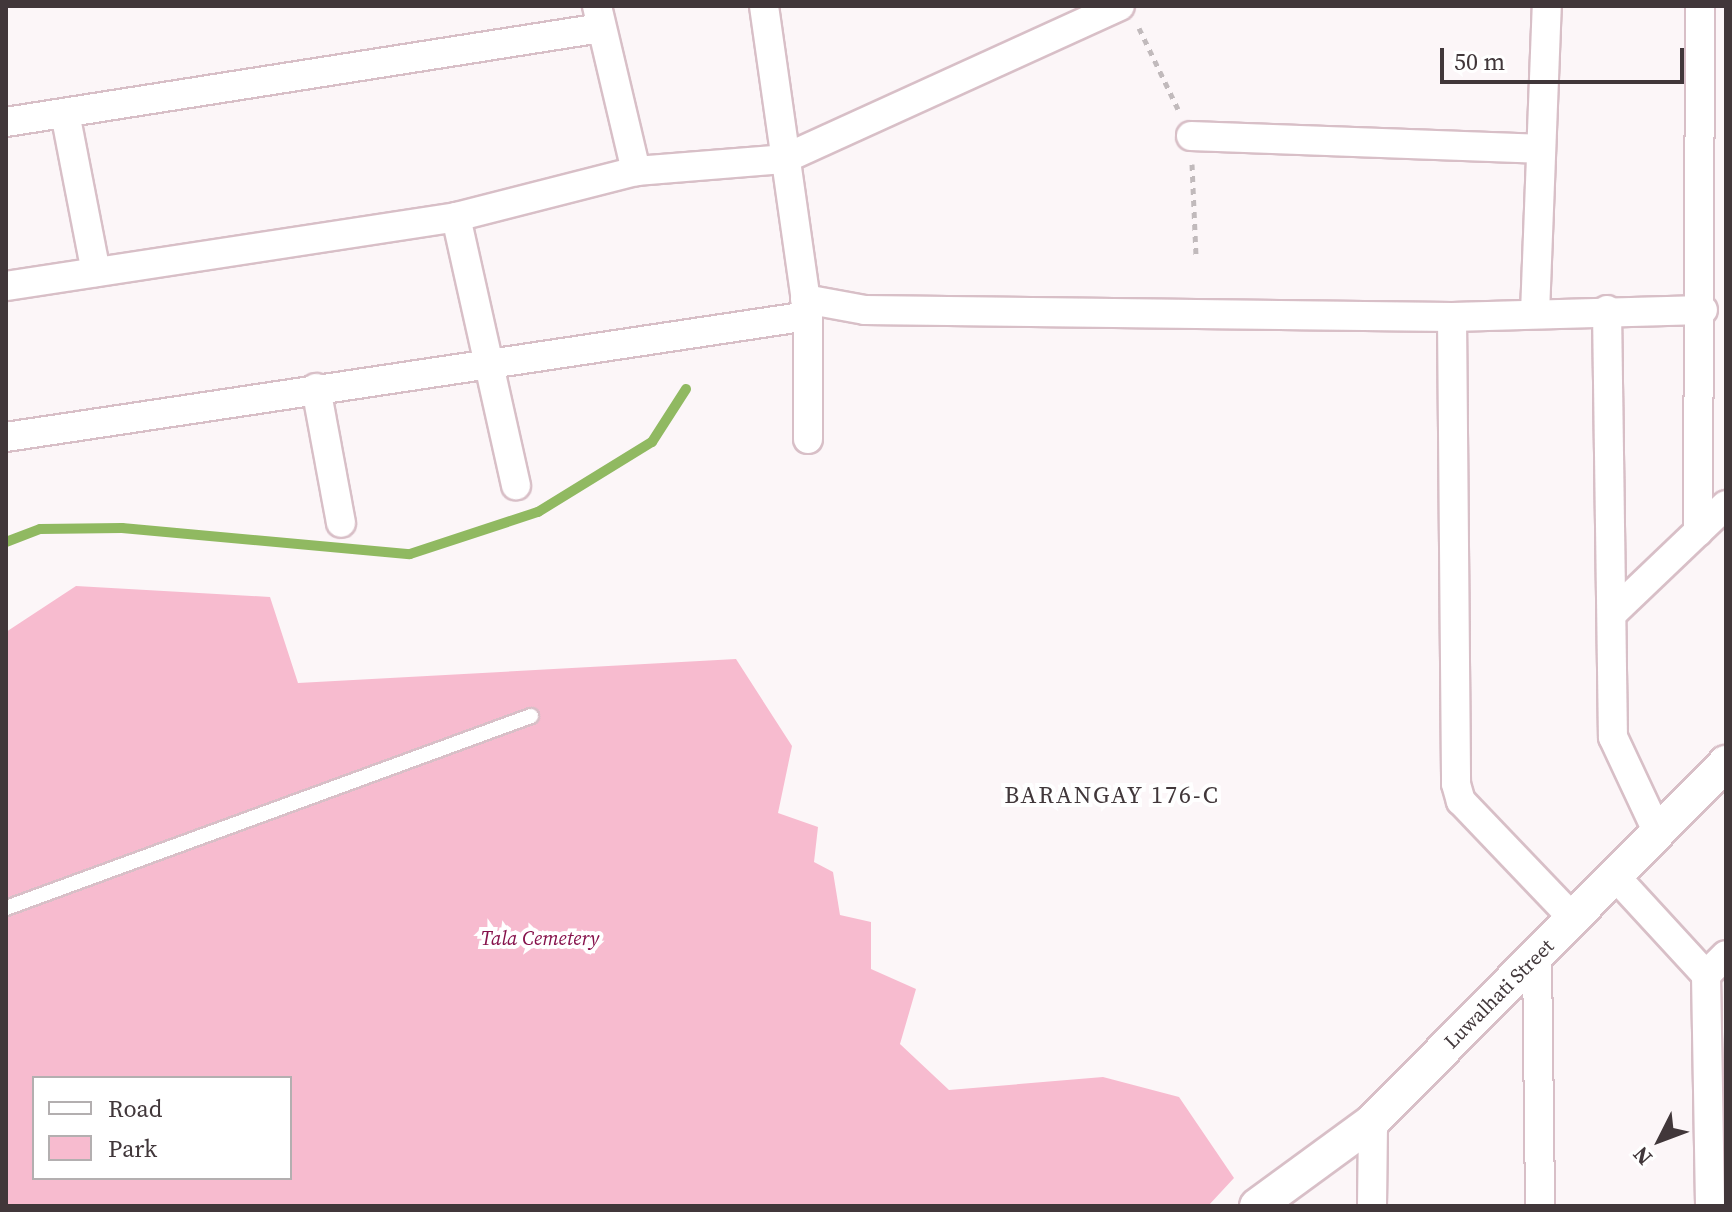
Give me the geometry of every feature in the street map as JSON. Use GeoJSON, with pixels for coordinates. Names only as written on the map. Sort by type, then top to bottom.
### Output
{"type":"FeatureCollection","features":[{"type":"Feature","properties":{"kind":"street"},"geometry":{"type":"LineString","coordinates":[[764,6],[806,307],[808,439]]}},
{"type":"Feature","properties":{"kind":"street"},"geometry":{"type":"LineString","coordinates":[[6,286],[456,217],[636,171],[784,159],[1120,6]]}},
{"type":"Feature","properties":{"kind":"street"},"geometry":{"type":"LineString","coordinates":[[1535,313],[1538,149],[1547,6]]}},
{"type":"Feature","properties":{"kind":"street"},"geometry":{"type":"LineString","coordinates":[[1698,532],[1703,310],[1700,6]]}},
{"type":"Feature","properties":{"kind":"street"},"geometry":{"type":"LineString","coordinates":[[6,122],[599,17],[636,171]]}},
{"type":"Feature","properties":{"kind":"street"},"geometry":{"type":"LineString","coordinates":[[65,113],[96,272]]}},
{"type":"Feature","properties":{"kind":"street"},"geometry":{"type":"LineString","coordinates":[[1191,136],[1538,149]]}},
{"type":"Feature","properties":{"kind":"street"},"geometry":{"type":"LineString","coordinates":[[456,217],[485,361],[516,485]]}},
{"type":"Feature","properties":{"kind":"street"},"geometry":{"type":"LineString","coordinates":[[6,437],[806,307],[1452,317],[1607,310],[1703,310]]}},
{"type":"Feature","properties":{"kind":"street"},"geometry":{"type":"LineString","coordinates":[[1607,310],[1615,611],[1613,737],[1658,833]]}},
{"type":"Feature","properties":{"kind":"street"},"geometry":{"type":"LineString","coordinates":[[1452,317],[1456,784],[1461,801],[1573,918]]}},
{"type":"Feature","properties":{"kind":"street"},"geometry":{"type":"LineString","coordinates":[[316,388],[341,523]]}},
{"type":"Feature","properties":{"kind":"street"},"geometry":{"type":"LineString","coordinates":[[1615,611],[1726,505]]}},
{"type":"Feature","properties":{"kind":"street","name":"Luwalhati Street"},"geometry":{"type":"LineString","coordinates":[[1257,1206],[1373,1121],[1726,763]]}},
{"type":"Feature","properties":{"kind":"street"},"geometry":{"type":"LineString","coordinates":[[1615,876],[1706,975],[1710,1206]]}},
{"type":"Feature","properties":{"kind":"street"},"geometry":{"type":"LineString","coordinates":[[1706,975],[1726,955]]}},
{"type":"Feature","properties":{"kind":"street"},"geometry":{"type":"LineString","coordinates":[[1537,956],[1540,1206]]}},
{"type":"Feature","properties":{"kind":"street"},"geometry":{"type":"LineString","coordinates":[[1372,1206],[1373,1121]]}},
{"type":"Feature","properties":{"kind":"lane"},"geometry":{"type":"LineString","coordinates":[[6,908],[531,716]]}},
{"type":"Feature","properties":{"kind":"green space","name":"Tala Cemetery"},"geometry":{"type":"Polygon","coordinates":[[[76,586],[270,597],[298,683],[736,659],[792,746],[778,813],[818,827],[814,862],[833,872],[840,915],[871,922],[871,969],[916,989],[900,1044],[949,1090],[1103,1077],[1179,1097],[1234,1178],[1208,1206],[6,1206],[6,632],[76,586]]]}},
{"type":"Feature","properties":{"kind":"waterway"},"geometry":{"type":"LineString","coordinates":[[6,542],[40,529],[122,528],[410,554],[538,512],[652,442],[686,389]]}},
{"type":"Feature","properties":{"kind":"district","name":"BARANGAY 176-C"},"geometry":{"type":"Point","coordinates":[1112,795]}}]}
